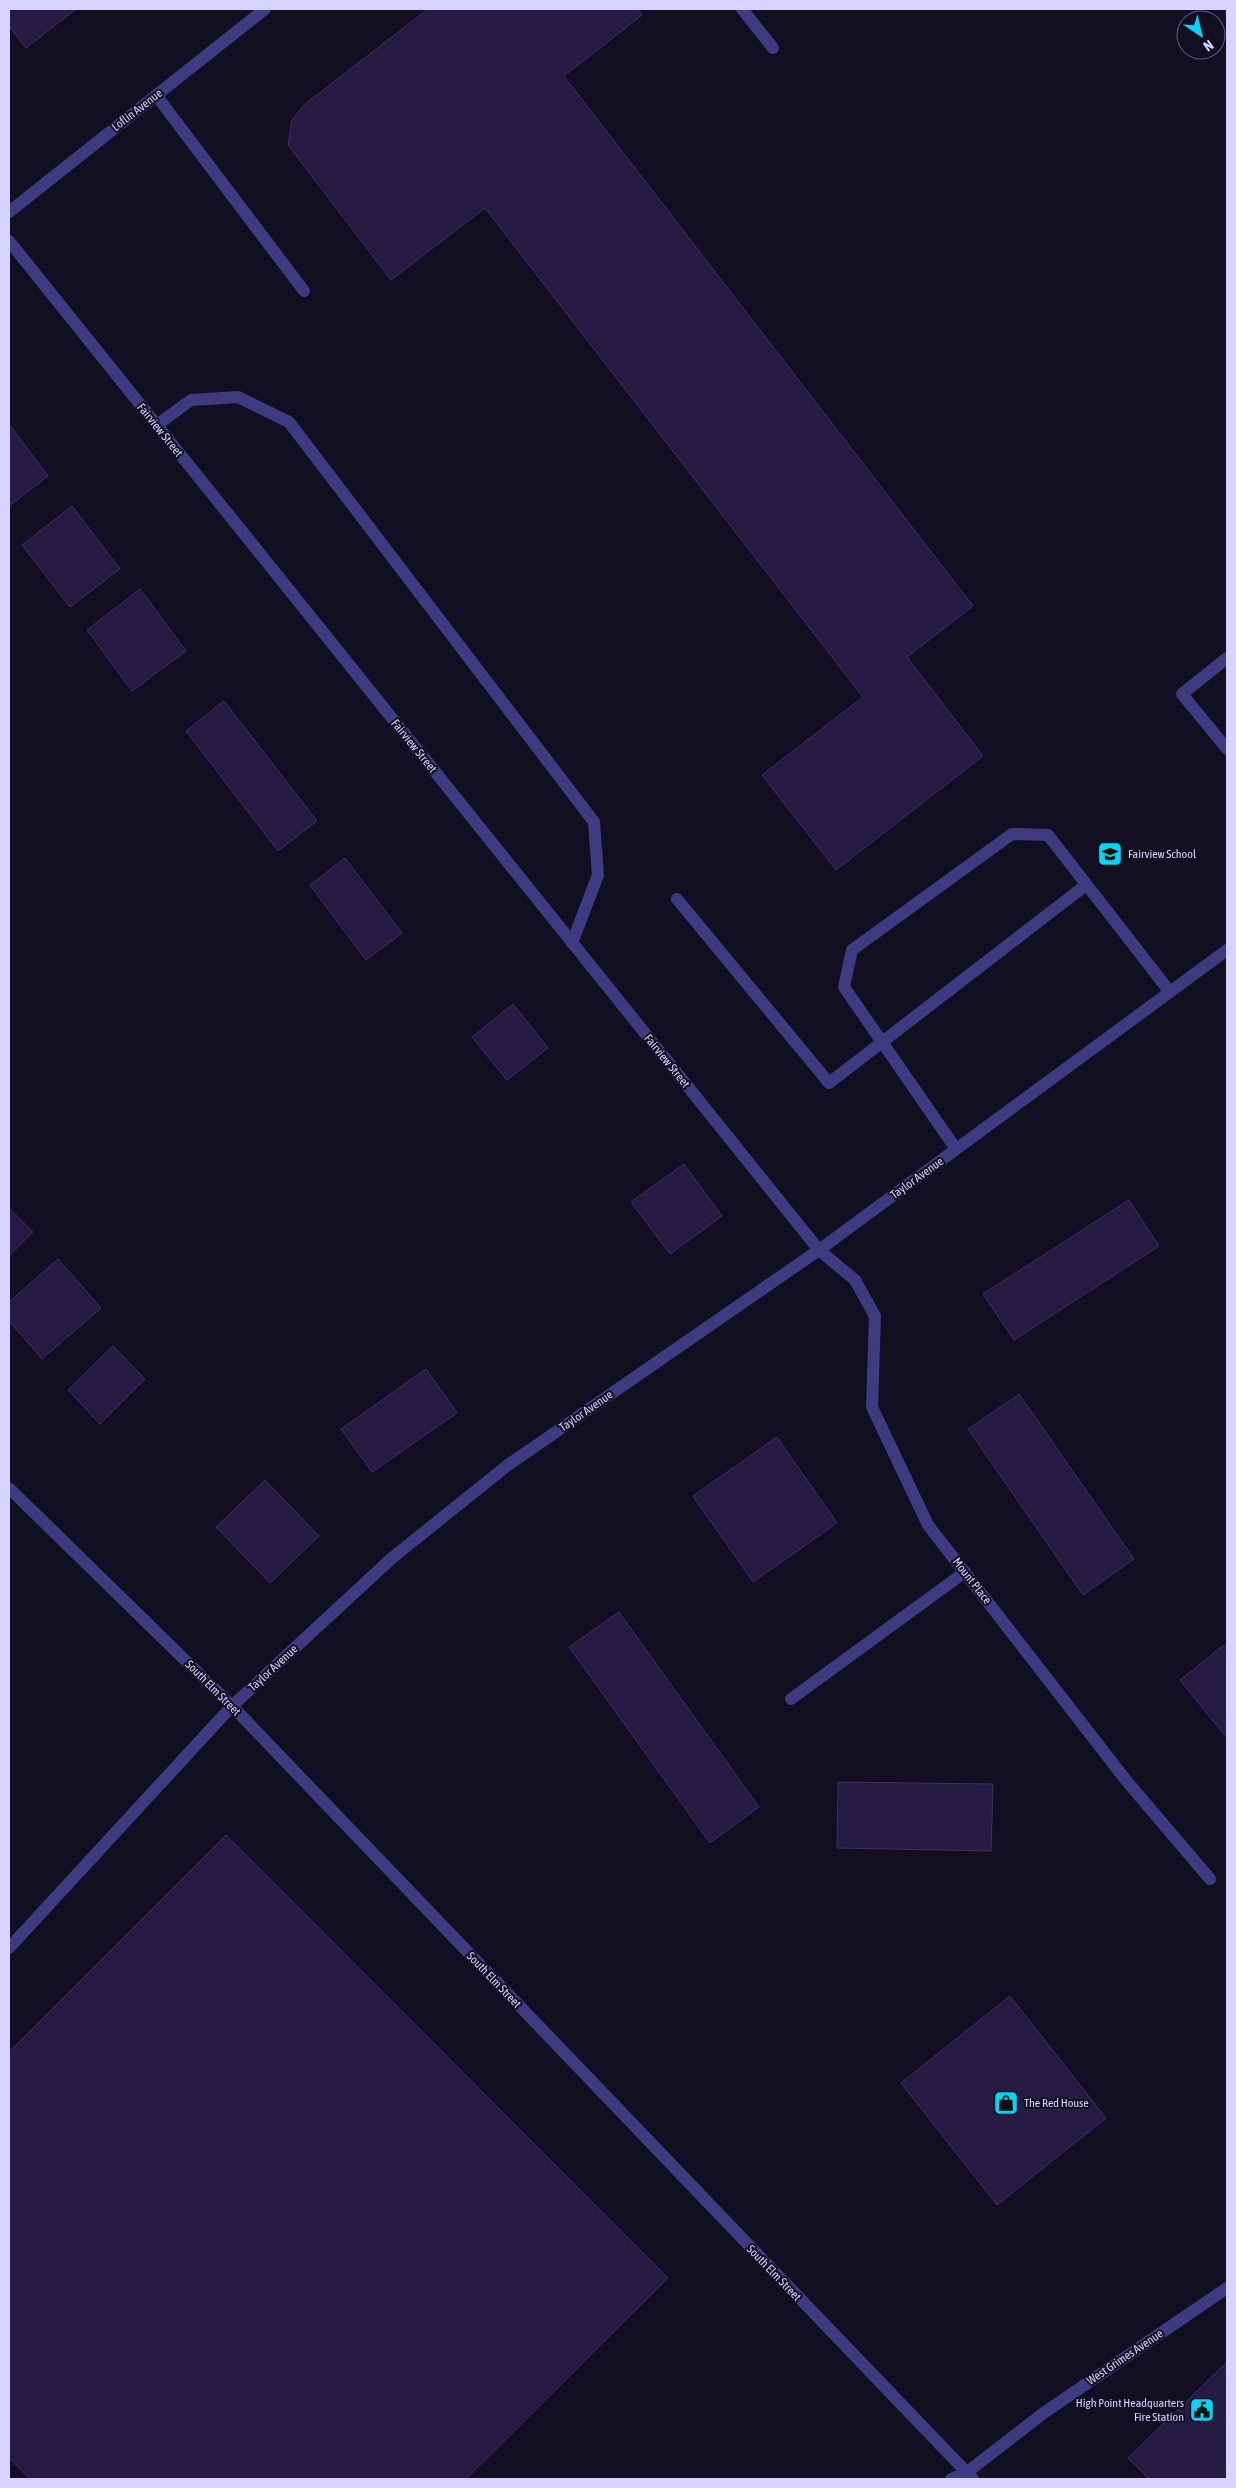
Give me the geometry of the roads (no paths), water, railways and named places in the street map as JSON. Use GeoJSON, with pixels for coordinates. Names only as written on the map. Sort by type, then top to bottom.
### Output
{"type":"FeatureCollection","features":[{"type":"Feature","properties":{"kind":"street","name":"Loflin Avenue"},"geometry":{"type":"LineString","coordinates":[[9,212],[265,9]]}},
{"type":"Feature","properties":{"kind":"street"},"geometry":{"type":"LineString","coordinates":[[742,9],[773,48]]}},
{"type":"Feature","properties":{"kind":"street"},"geometry":{"type":"LineString","coordinates":[[156,95],[304,291]]}},
{"type":"Feature","properties":{"kind":"street","name":"Fairview Street"},"geometry":{"type":"LineString","coordinates":[[9,241],[819,1250]]}},
{"type":"Feature","properties":{"kind":"street"},"geometry":{"type":"LineString","coordinates":[[157,425],[191,400],[238,397],[289,422],[594,822],[598,875],[572,943]]}},
{"type":"Feature","properties":{"kind":"street"},"geometry":{"type":"LineString","coordinates":[[1227,658],[1182,694],[1227,749]]}},
{"type":"Feature","properties":{"kind":"street"},"geometry":{"type":"LineString","coordinates":[[956,1150],[844,987],[852,950],[1012,834],[1048,835],[1170,992]]}},
{"type":"Feature","properties":{"kind":"street"},"geometry":{"type":"LineString","coordinates":[[677,899],[828,1083],[1086,884]]}},
{"type":"Feature","properties":{"kind":"street","name":"Taylor Avenue"},"geometry":{"type":"LineString","coordinates":[[9,1948],[232,1706],[392,1558],[508,1465],[819,1250],[1227,950]]}},
{"type":"Feature","properties":{"kind":"street","name":"Mount Place"},"geometry":{"type":"LineString","coordinates":[[819,1250],[856,1280],[875,1316],[872,1407],[928,1525],[1125,1779],[1210,1879]]}},
{"type":"Feature","properties":{"kind":"street","name":"South Elm Street"},"geometry":{"type":"LineString","coordinates":[[9,1488],[232,1706],[969,2476]]}},
{"type":"Feature","properties":{"kind":"street"},"geometry":{"type":"LineString","coordinates":[[791,1699],[965,1572]]}},
{"type":"Feature","properties":{"kind":"street","name":"West Grimes Avenue"},"geometry":{"type":"LineString","coordinates":[[951,2479],[969,2476],[1045,2412],[1227,2288]]}},
{"type":"Feature","properties":{"kind":"place","name":"Fairview School"},"geometry":{"type":"Point","coordinates":[1110,854]}},
{"type":"Feature","properties":{"kind":"place","name":"The Red House"},"geometry":{"type":"Point","coordinates":[1006,2103]}},
{"type":"Feature","properties":{"kind":"place","name":"High Point Headquarters Fire Station"},"geometry":{"type":"Point","coordinates":[1202,2410]}}]}
